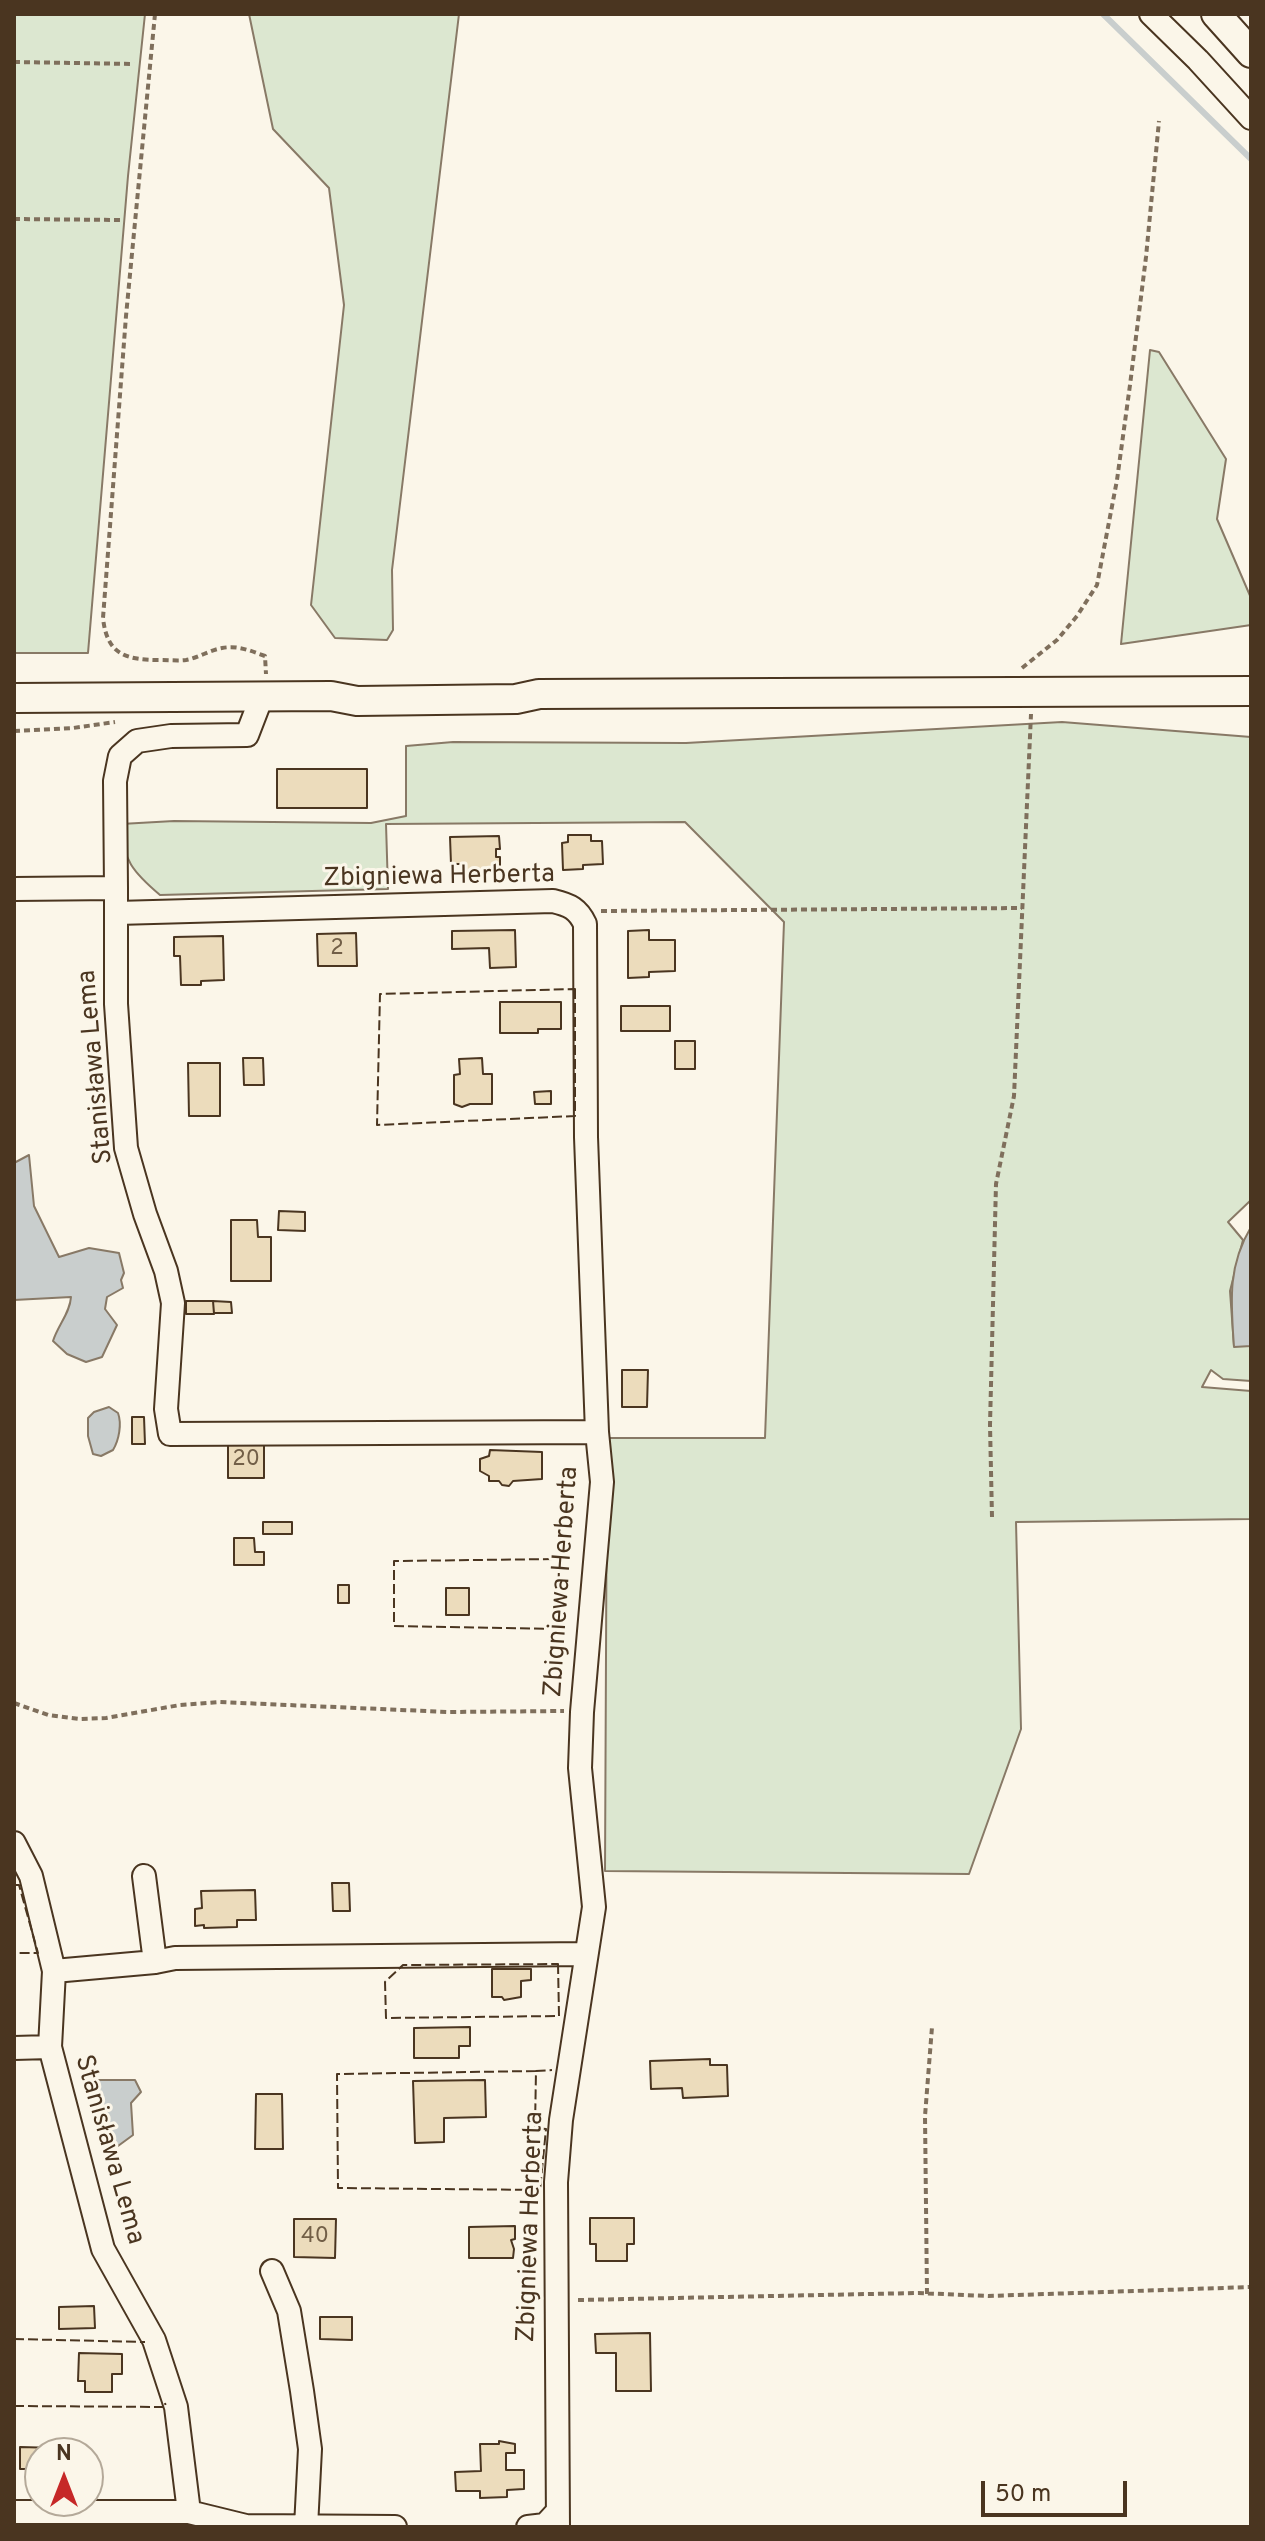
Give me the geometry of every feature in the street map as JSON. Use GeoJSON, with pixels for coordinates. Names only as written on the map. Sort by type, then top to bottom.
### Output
{"type":"FeatureCollection","features":[{"type":"Feature","properties":{"kind":"main road"},"geometry":{"type":"LineString","coordinates":[[1216,14],[1251,53]]}},
{"type":"Feature","properties":{"kind":"main road"},"geometry":{"type":"LineString","coordinates":[[14,698],[331,696],[357,701],[516,699],[539,694],[1251,691]]}},
{"type":"Feature","properties":{"kind":"street"},"geometry":{"type":"LineString","coordinates":[[1151,14],[1251,118]]}},
{"type":"Feature","properties":{"kind":"street","name":"Stanisława Lema"},"geometry":{"type":"LineString","coordinates":[[262,696],[247,735],[171,736],[137,741],[120,756],[115,781],[116,1004],[126,1148],[166,1271],[173,1303],[166,1409],[170,1434],[597,1432]]}},
{"type":"Feature","properties":{"kind":"street"},"geometry":{"type":"LineString","coordinates":[[14,889],[116,888]]}},
{"type":"Feature","properties":{"kind":"street","name":"Zbigniewa Herberta"},"geometry":{"type":"LineString","coordinates":[[117,913],[553,901],[568,904],[579,911],[585,924],[586,1137],[597,1432],[602,1482],[580,1768],[594,1907],[561,2120],[556,2182],[558,2520]]}},
{"type":"Feature","properties":{"kind":"street","name":"Stanisława Lema"},"geometry":{"type":"LineString","coordinates":[[14,1843],[31,1876],[54,1971],[50,2047],[103,2249],[154,2340],[172,2395],[186,2474],[189,2512]]}},
{"type":"Feature","properties":{"kind":"street"},"geometry":{"type":"LineString","coordinates":[[144,1876],[155,1962]]}},
{"type":"Feature","properties":{"kind":"street"},"geometry":{"type":"LineString","coordinates":[[54,1971],[175,1958],[586,1954]]}},
{"type":"Feature","properties":{"kind":"street"},"geometry":{"type":"LineString","coordinates":[[14,2048],[50,2047]]}},
{"type":"Feature","properties":{"kind":"street"},"geometry":{"type":"LineString","coordinates":[[272,2271],[289,2311],[310,2449],[306,2527]]}},
{"type":"Feature","properties":{"kind":"street"},"geometry":{"type":"LineString","coordinates":[[14,2512],[189,2512],[246,2526],[395,2527]]}},
{"type":"Feature","properties":{"kind":"street"},"geometry":{"type":"LineString","coordinates":[[528,2527],[558,2520]]}},
{"type":"Feature","properties":{"kind":"path"},"geometry":{"type":"LineString","coordinates":[[155,14],[124,350],[103,618],[105,632],[111,645],[122,655],[138,660],[184,660],[223,648],[244,648],[265,656],[267,684],[262,696]]}},
{"type":"Feature","properties":{"kind":"path"},"geometry":{"type":"LineString","coordinates":[[14,62],[134,64]]}},
{"type":"Feature","properties":{"kind":"path"},"geometry":{"type":"LineString","coordinates":[[992,1517],[990,1425],[996,1184],[1014,1096],[1022,908],[1022,691],[1012,682],[1024,666],[1057,640],[1097,585],[1128,401],[1159,121]]}},
{"type":"Feature","properties":{"kind":"path"},"geometry":{"type":"LineString","coordinates":[[14,219],[120,220]]}},
{"type":"Feature","properties":{"kind":"path"},"geometry":{"type":"LineString","coordinates":[[579,911],[1022,908]]}},
{"type":"Feature","properties":{"kind":"path"},"geometry":{"type":"LineString","coordinates":[[14,1703],[48,1715],[79,1719],[219,1702],[448,1712],[582,1712]]}},
{"type":"Feature","properties":{"kind":"path"},"geometry":{"type":"LineString","coordinates":[[927,2294],[925,2116],[932,2027]]}},
{"type":"Feature","properties":{"kind":"path"},"geometry":{"type":"LineString","coordinates":[[556,2300],[927,2294],[988,2296],[1251,2287]]}},
{"type":"Feature","properties":{"kind":"green space"},"geometry":{"type":"Polygon","coordinates":[[[14,14],[145,14],[128,176],[88,653],[14,653],[14,14]]]}},
{"type":"Feature","properties":{"kind":"green space"},"geometry":{"type":"Polygon","coordinates":[[[249,14],[459,14],[392,570],[393,630],[387,640],[335,638],[311,605],[344,305],[329,188],[273,129],[249,14]]]}},
{"type":"Feature","properties":{"kind":"green space"},"geometry":{"type":"Polygon","coordinates":[[[1150,350],[1159,352],[1226,459],[1217,519],[1251,598],[1251,625],[1121,644],[1150,350]]]}},
{"type":"Feature","properties":{"kind":"green space"},"geometry":{"type":"Polygon","coordinates":[[[1062,722],[1251,737],[1251,1200],[1228,1222],[1243,1240],[1230,1291],[1234,1346],[1251,1346],[1251,1381],[1223,1379],[1211,1370],[1202,1387],[1251,1391],[1251,1519],[1016,1522],[1021,1729],[969,1874],[605,1871],[607,1438],[765,1438],[784,922],[685,822],[386,824],[388,889],[160,895],[131,865],[124,847],[121,824],[174,821],[371,823],[406,816],[406,746],[453,742],[686,743],[1062,722]]]}},
{"type":"Feature","properties":{"kind":"shaded area"},"geometry":{"type":"Polygon","coordinates":[[[29,1155],[34,1206],[59,1257],[89,1248],[119,1253],[124,1273],[121,1280],[123,1288],[107,1297],[105,1309],[117,1325],[102,1357],[86,1362],[67,1354],[53,1341],[71,1297],[14,1300],[14,1163],[29,1155]]]}},
{"type":"Feature","properties":{"kind":"shaded area"},"geometry":{"type":"Polygon","coordinates":[[[1251,1227],[1251,1346],[1234,1347],[1234,1271],[1251,1227]]]}},
{"type":"Feature","properties":{"kind":"shaded area"},"geometry":{"type":"Polygon","coordinates":[[[109,1407],[119,1417],[117,1442],[113,1450],[101,1456],[93,1454],[88,1436],[88,1418],[94,1412],[109,1407]]]}},
{"type":"Feature","properties":{"kind":"shaded area"},"geometry":{"type":"Polygon","coordinates":[[[92,2080],[135,2080],[141,2092],[131,2103],[133,2135],[118,2146],[102,2140],[92,2080]]]}},
{"type":"Feature","properties":{"kind":"building"},"geometry":{"type":"Polygon","coordinates":[[[277,769],[367,769],[367,808],[277,808],[277,769]]]}},
{"type":"Feature","properties":{"kind":"building"},"geometry":{"type":"Polygon","coordinates":[[[568,835],[591,835],[591,841],[602,841],[603,864],[563,870],[562,843],[568,842],[568,835]]]}},
{"type":"Feature","properties":{"kind":"building"},"geometry":{"type":"Polygon","coordinates":[[[499,836],[500,849],[496,849],[496,857],[500,857],[500,871],[465,872],[464,864],[451,864],[450,837],[499,836]]]}},
{"type":"Feature","properties":{"kind":"building"},"geometry":{"type":"Polygon","coordinates":[[[515,930],[516,967],[490,968],[489,948],[452,949],[452,931],[515,930]]]}},
{"type":"Feature","properties":{"kind":"building"},"geometry":{"type":"Polygon","coordinates":[[[649,930],[649,940],[675,940],[675,971],[649,972],[649,977],[628,978],[628,931],[649,930]]]}},
{"type":"Feature","properties":{"kind":"building"},"geometry":{"type":"Polygon","coordinates":[[[356,933],[357,966],[318,966],[317,934],[356,933]]]}},
{"type":"Feature","properties":{"kind":"building"},"geometry":{"type":"Polygon","coordinates":[[[223,936],[224,980],[181,985],[180,956],[174,956],[174,937],[223,936]]]}},
{"type":"Feature","properties":{"kind":"building"},"geometry":{"type":"Polygon","coordinates":[[[500,1002],[561,1002],[561,1029],[538,1029],[538,1033],[500,1033],[500,1002]]]}},
{"type":"Feature","properties":{"kind":"building"},"geometry":{"type":"Polygon","coordinates":[[[621,1006],[670,1006],[670,1031],[621,1031],[621,1006]]]}},
{"type":"Feature","properties":{"kind":"building"},"geometry":{"type":"Polygon","coordinates":[[[675,1041],[695,1041],[695,1069],[675,1069],[675,1041]]]}},
{"type":"Feature","properties":{"kind":"building"},"geometry":{"type":"Polygon","coordinates":[[[243,1058],[263,1058],[264,1085],[244,1085],[243,1058]]]}},
{"type":"Feature","properties":{"kind":"building"},"geometry":{"type":"Polygon","coordinates":[[[482,1058],[483,1074],[492,1074],[492,1104],[462,1107],[454,1104],[454,1075],[460,1074],[459,1059],[482,1058]]]}},
{"type":"Feature","properties":{"kind":"building"},"geometry":{"type":"Polygon","coordinates":[[[188,1063],[220,1063],[220,1116],[189,1116],[188,1063]]]}},
{"type":"Feature","properties":{"kind":"building"},"geometry":{"type":"Polygon","coordinates":[[[551,1091],[551,1104],[535,1104],[534,1092],[551,1091]]]}},
{"type":"Feature","properties":{"kind":"building"},"geometry":{"type":"Polygon","coordinates":[[[279,1211],[305,1212],[305,1231],[278,1230],[279,1211]]]}},
{"type":"Feature","properties":{"kind":"building"},"geometry":{"type":"Polygon","coordinates":[[[231,1220],[257,1220],[258,1237],[271,1237],[271,1281],[231,1281],[231,1220]]]}},
{"type":"Feature","properties":{"kind":"building"},"geometry":{"type":"Polygon","coordinates":[[[186,1301],[213,1301],[214,1314],[186,1314],[186,1301]]]}},
{"type":"Feature","properties":{"kind":"building"},"geometry":{"type":"Polygon","coordinates":[[[213,1301],[231,1302],[232,1313],[214,1313],[213,1301]]]}},
{"type":"Feature","properties":{"kind":"building"},"geometry":{"type":"Polygon","coordinates":[[[622,1370],[648,1370],[647,1407],[622,1407],[622,1370]]]}},
{"type":"Feature","properties":{"kind":"building"},"geometry":{"type":"Polygon","coordinates":[[[132,1417],[144,1417],[145,1444],[132,1444],[132,1417]]]}},
{"type":"Feature","properties":{"kind":"building"},"geometry":{"type":"Polygon","coordinates":[[[228,1444],[264,1444],[264,1478],[228,1478],[228,1444]]]}},
{"type":"Feature","properties":{"kind":"building"},"geometry":{"type":"Polygon","coordinates":[[[490,1450],[542,1452],[542,1479],[513,1481],[509,1486],[499,1481],[489,1481],[489,1476],[480,1471],[480,1459],[489,1456],[490,1450]]]}},
{"type":"Feature","properties":{"kind":"building"},"geometry":{"type":"Polygon","coordinates":[[[263,1522],[292,1522],[292,1534],[263,1534],[263,1522]]]}},
{"type":"Feature","properties":{"kind":"building"},"geometry":{"type":"Polygon","coordinates":[[[234,1538],[254,1538],[255,1552],[264,1552],[264,1565],[234,1565],[234,1538]]]}},
{"type":"Feature","properties":{"kind":"building"},"geometry":{"type":"Polygon","coordinates":[[[338,1585],[349,1585],[349,1603],[338,1603],[338,1585]]]}},
{"type":"Feature","properties":{"kind":"building"},"geometry":{"type":"Polygon","coordinates":[[[446,1588],[469,1588],[469,1615],[446,1615],[446,1588]]]}},
{"type":"Feature","properties":{"kind":"building"},"geometry":{"type":"Polygon","coordinates":[[[332,1883],[349,1883],[350,1911],[333,1911],[332,1883]]]}},
{"type":"Feature","properties":{"kind":"building"},"geometry":{"type":"Polygon","coordinates":[[[255,1890],[256,1920],[237,1920],[237,1927],[195,1926],[195,1909],[202,1908],[201,1891],[255,1890]]]}},
{"type":"Feature","properties":{"kind":"building"},"geometry":{"type":"Polygon","coordinates":[[[492,1969],[531,1969],[531,1980],[521,1981],[521,1997],[504,2000],[502,1997],[492,1997],[492,1969]]]}},
{"type":"Feature","properties":{"kind":"building"},"geometry":{"type":"Polygon","coordinates":[[[470,2027],[470,2046],[459,2046],[459,2058],[414,2058],[414,2028],[470,2027]]]}},
{"type":"Feature","properties":{"kind":"building"},"geometry":{"type":"Polygon","coordinates":[[[710,2059],[710,2065],[727,2065],[728,2096],[683,2098],[682,2088],[651,2089],[650,2061],[710,2059]]]}},
{"type":"Feature","properties":{"kind":"building"},"geometry":{"type":"Polygon","coordinates":[[[485,2080],[486,2117],[444,2118],[444,2142],[415,2143],[413,2081],[485,2080]]]}},
{"type":"Feature","properties":{"kind":"building"},"geometry":{"type":"Polygon","coordinates":[[[256,2094],[282,2094],[283,2149],[255,2149],[256,2094]]]}},
{"type":"Feature","properties":{"kind":"building"},"geometry":{"type":"Polygon","coordinates":[[[590,2218],[634,2218],[634,2244],[627,2244],[627,2261],[596,2261],[596,2244],[590,2244],[590,2218]]]}},
{"type":"Feature","properties":{"kind":"building"},"geometry":{"type":"Polygon","coordinates":[[[294,2219],[336,2219],[335,2258],[294,2257],[294,2219]]]}},
{"type":"Feature","properties":{"kind":"building"},"geometry":{"type":"Polygon","coordinates":[[[515,2226],[515,2239],[511,2240],[513,2258],[469,2258],[469,2227],[515,2226]]]}},
{"type":"Feature","properties":{"kind":"building"},"geometry":{"type":"Polygon","coordinates":[[[94,2306],[95,2328],[59,2329],[59,2307],[94,2306]]]}},
{"type":"Feature","properties":{"kind":"building"},"geometry":{"type":"Polygon","coordinates":[[[320,2317],[352,2317],[352,2340],[320,2339],[320,2317]]]}},
{"type":"Feature","properties":{"kind":"building"},"geometry":{"type":"Polygon","coordinates":[[[650,2333],[651,2391],[616,2391],[616,2353],[596,2353],[595,2334],[650,2333]]]}},
{"type":"Feature","properties":{"kind":"building"},"geometry":{"type":"Polygon","coordinates":[[[79,2353],[122,2354],[122,2374],[112,2374],[112,2392],[85,2392],[85,2381],[78,2381],[79,2353]]]}},
{"type":"Feature","properties":{"kind":"building"},"geometry":{"type":"Polygon","coordinates":[[[499,2441],[515,2444],[515,2453],[506,2453],[506,2470],[524,2470],[524,2489],[507,2490],[507,2497],[480,2498],[480,2491],[456,2491],[455,2472],[481,2471],[480,2444],[499,2444],[499,2441]]]}},
{"type":"Feature","properties":{"kind":"building"},"geometry":{"type":"Polygon","coordinates":[[[20,2447],[24,2447],[24,2469],[20,2469],[20,2447]]]}},
{"type":"Feature","properties":{"kind":"waterway"},"geometry":{"type":"LineString","coordinates":[[1103,14],[1251,159]]}},
{"type":"Feature","properties":{"kind":"fence"},"geometry":{"type":"LineString","coordinates":[[575,989],[575,1116],[377,1125],[380,994],[575,989]]}},
{"type":"Feature","properties":{"kind":"fence"},"geometry":{"type":"LineString","coordinates":[[559,1559],[558,1629],[394,1626],[394,1561],[559,1559]]}},
{"type":"Feature","properties":{"kind":"fence"},"geometry":{"type":"LineString","coordinates":[[14,1885],[19,1885],[38,1953],[14,1953]]}},
{"type":"Feature","properties":{"kind":"fence"},"geometry":{"type":"LineString","coordinates":[[558,1964],[559,2016],[386,2018],[385,1982],[403,1965],[558,1964]]}},
{"type":"Feature","properties":{"kind":"fence"},"geometry":{"type":"LineString","coordinates":[[536,2071],[337,2074],[338,2188],[540,2190],[546,2129],[535,2128],[536,2071],[552,2070]]}},
{"type":"Feature","properties":{"kind":"fence"},"geometry":{"type":"LineString","coordinates":[[14,2339],[145,2342]]}},
{"type":"Feature","properties":{"kind":"fence"},"geometry":{"type":"LineString","coordinates":[[14,2406],[166,2407],[165,2403]]}}]}
